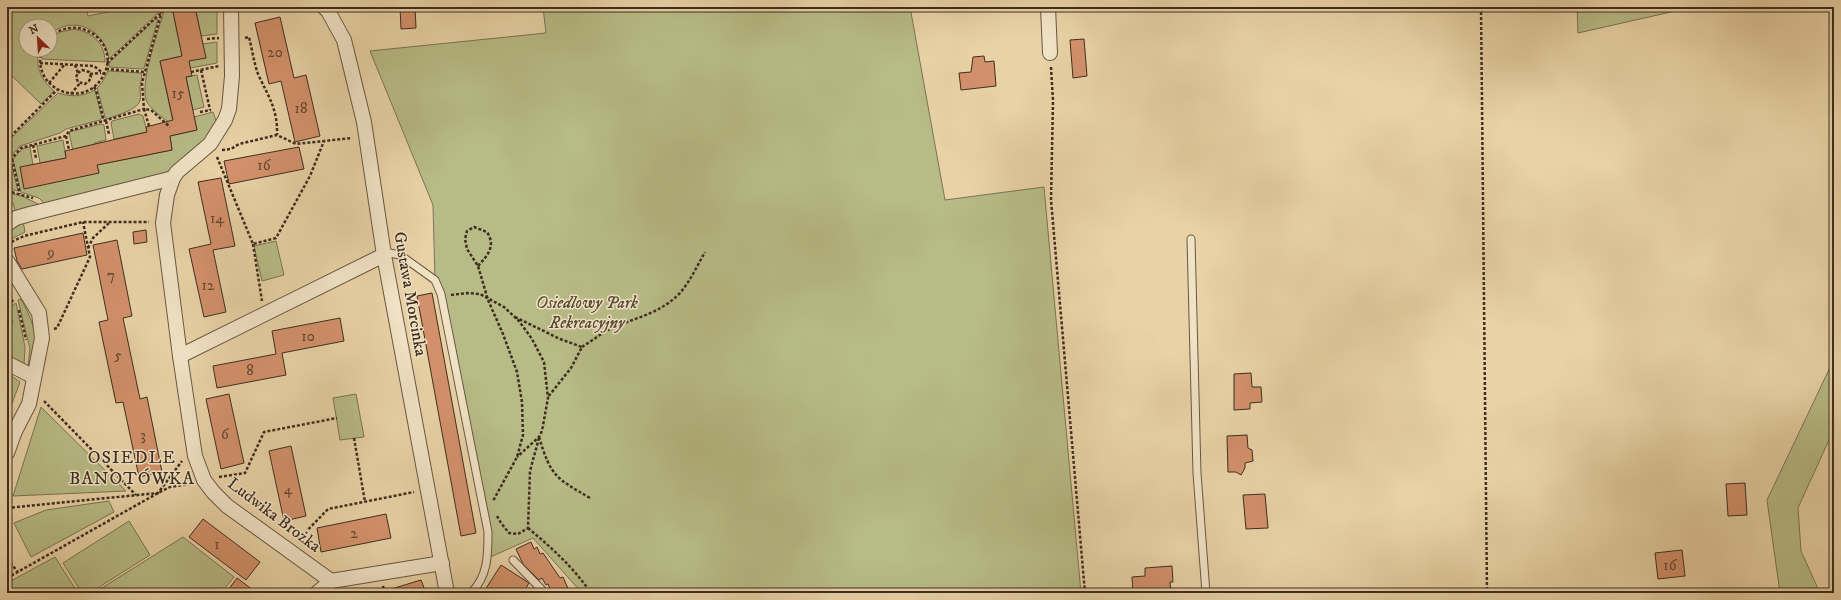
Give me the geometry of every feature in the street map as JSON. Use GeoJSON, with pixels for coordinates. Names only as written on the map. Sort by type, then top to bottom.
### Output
{"type":"FeatureCollection","features":[{"type":"Feature","properties":{"kind":"street","name":"Ludwika Brożka"},"geometry":{"type":"LineString","coordinates":[[231,7],[231,98],[229,109],[212,148],[180,169],[173,178],[167,195],[163,223],[180,356],[195,456],[204,480],[213,492],[227,506],[331,581]]}},
{"type":"Feature","properties":{"kind":"street","name":"Gustawa Morcinka"},"geometry":{"type":"LineString","coordinates":[[324,7],[328,11],[344,40],[367,136],[384,253],[447,593]]}},
{"type":"Feature","properties":{"kind":"street"},"geometry":{"type":"LineString","coordinates":[[1048,7],[1050,53]]}},
{"type":"Feature","properties":{"kind":"street"},"geometry":{"type":"LineString","coordinates":[[7,224],[16,218],[30,214],[100,198],[173,178]]}},
{"type":"Feature","properties":{"kind":"street"},"geometry":{"type":"LineString","coordinates":[[180,356],[384,253]]}},
{"type":"Feature","properties":{"kind":"street"},"geometry":{"type":"LineString","coordinates":[[7,261],[39,313],[42,332],[39,356],[29,404],[11,430],[7,453]]}},
{"type":"Feature","properties":{"kind":"street"},"geometry":{"type":"LineString","coordinates":[[7,364],[33,383]]}},
{"type":"Feature","properties":{"kind":"street"},"geometry":{"type":"LineString","coordinates":[[317,593],[331,581],[442,563]]}},
{"type":"Feature","properties":{"kind":"lane"},"geometry":{"type":"LineString","coordinates":[[1191,239],[1197,473],[1206,593]]}},
{"type":"Feature","properties":{"kind":"lane"},"geometry":{"type":"LineString","coordinates":[[384,253],[400,255],[435,280],[442,297],[488,532],[488,558],[485,572],[479,585],[471,593]]}},
{"type":"Feature","properties":{"kind":"lane"},"geometry":{"type":"LineString","coordinates":[[513,560],[545,593]]}},
{"type":"Feature","properties":{"kind":"lane"},"geometry":{"type":"LineString","coordinates":[[533,593],[539,586]]}},
{"type":"Feature","properties":{"kind":"path"},"geometry":{"type":"LineString","coordinates":[[150,126],[144,109],[142,92],[145,72],[163,7]]}},
{"type":"Feature","properties":{"kind":"path"},"geometry":{"type":"LineString","coordinates":[[1481,7],[1487,593]]}},
{"type":"Feature","properties":{"kind":"path"},"geometry":{"type":"LineString","coordinates":[[107,64],[162,12]]}},
{"type":"Feature","properties":{"kind":"path"},"geometry":{"type":"LineString","coordinates":[[41,58],[40,63],[43,74],[49,83],[57,90],[71,94],[84,92],[94,87],[103,74],[107,64],[106,53],[102,42],[90,31],[80,28],[68,27],[58,31]]}},
{"type":"Feature","properties":{"kind":"path"},"geometry":{"type":"LineString","coordinates":[[231,39],[250,37],[258,72],[270,96],[277,120],[277,135]]}},
{"type":"Feature","properties":{"kind":"path"},"geometry":{"type":"LineString","coordinates":[[208,39],[216,38]]}},
{"type":"Feature","properties":{"kind":"path"},"geometry":{"type":"LineString","coordinates":[[1050,53],[1053,101],[1051,200],[1085,593]]}},
{"type":"Feature","properties":{"kind":"path"},"geometry":{"type":"LineString","coordinates":[[40,63],[94,66],[103,74]]}},
{"type":"Feature","properties":{"kind":"path"},"geometry":{"type":"LineString","coordinates":[[49,83],[65,64]]}},
{"type":"Feature","properties":{"kind":"path"},"geometry":{"type":"LineString","coordinates":[[75,65],[78,73],[76,77],[80,83]]}},
{"type":"Feature","properties":{"kind":"path"},"geometry":{"type":"LineString","coordinates":[[191,72],[211,67]]}},
{"type":"Feature","properties":{"kind":"path"},"geometry":{"type":"LineString","coordinates":[[106,69],[145,72]]}},
{"type":"Feature","properties":{"kind":"path"},"geometry":{"type":"LineString","coordinates":[[78,73],[84,70],[90,74],[103,74]]}},
{"type":"Feature","properties":{"kind":"path"},"geometry":{"type":"LineString","coordinates":[[201,70],[210,110]]}},
{"type":"Feature","properties":{"kind":"path"},"geometry":{"type":"LineString","coordinates":[[80,83],[87,83],[90,79],[90,74]]}},
{"type":"Feature","properties":{"kind":"path"},"geometry":{"type":"LineString","coordinates":[[71,94],[80,83]]}},
{"type":"Feature","properties":{"kind":"path"},"geometry":{"type":"LineString","coordinates":[[94,87],[109,134]]}},
{"type":"Feature","properties":{"kind":"path"},"geometry":{"type":"LineString","coordinates":[[7,140],[57,90]]}},
{"type":"Feature","properties":{"kind":"path"},"geometry":{"type":"LineString","coordinates":[[7,164],[21,148],[66,136],[69,131],[144,109],[151,110],[170,126]]}},
{"type":"Feature","properties":{"kind":"path"},"geometry":{"type":"LineString","coordinates":[[264,314],[253,244],[212,148],[231,149],[240,144],[277,135],[296,144],[367,136]]}},
{"type":"Feature","properties":{"kind":"path"},"geometry":{"type":"LineString","coordinates":[[66,136],[69,150]]}},
{"type":"Feature","properties":{"kind":"path"},"geometry":{"type":"LineString","coordinates":[[253,244],[276,238],[310,176],[324,141]]}},
{"type":"Feature","properties":{"kind":"path"},"geometry":{"type":"LineString","coordinates":[[33,145],[36,158]]}},
{"type":"Feature","properties":{"kind":"path"},"geometry":{"type":"LineString","coordinates":[[12,159],[20,194]]}},
{"type":"Feature","properties":{"kind":"path"},"geometry":{"type":"LineString","coordinates":[[7,244],[24,236],[83,222],[163,223]]}},
{"type":"Feature","properties":{"kind":"path"},"geometry":{"type":"LineString","coordinates":[[42,332],[57,328],[90,257],[83,222]]}},
{"type":"Feature","properties":{"kind":"path"},"geometry":{"type":"LineString","coordinates":[[88,248],[93,238],[110,222]]}},
{"type":"Feature","properties":{"kind":"path"},"geometry":{"type":"LineString","coordinates":[[478,266],[491,249],[492,243],[488,232],[474,227],[467,231],[465,239],[467,249],[478,266],[488,300],[503,334],[517,372],[522,402],[522,435],[517,457],[494,500],[489,503]]}},
{"type":"Feature","properties":{"kind":"path"},"geometry":{"type":"LineString","coordinates":[[548,398],[570,368],[582,347],[606,331],[637,320],[664,306],[679,293],[693,275],[705,252]]}},
{"type":"Feature","properties":{"kind":"path"},"geometry":{"type":"LineString","coordinates":[[442,297],[467,293],[480,294],[488,300],[504,307],[513,315],[532,339],[544,362],[548,398],[547,413],[530,471],[528,528]]}},
{"type":"Feature","properties":{"kind":"path"},"geometry":{"type":"LineString","coordinates":[[13,294],[17,302]]}},
{"type":"Feature","properties":{"kind":"path"},"geometry":{"type":"LineString","coordinates":[[7,305],[16,298]]}},
{"type":"Feature","properties":{"kind":"path"},"geometry":{"type":"LineString","coordinates":[[19,310],[27,348]]}},
{"type":"Feature","properties":{"kind":"path"},"geometry":{"type":"LineString","coordinates":[[513,315],[582,347]]}},
{"type":"Feature","properties":{"kind":"path"},"geometry":{"type":"LineString","coordinates":[[33,383],[136,495]]}},
{"type":"Feature","properties":{"kind":"path"},"geometry":{"type":"LineString","coordinates":[[7,578],[170,487],[245,473],[264,432],[337,418]]}},
{"type":"Feature","properties":{"kind":"path"},"geometry":{"type":"LineString","coordinates":[[517,457],[539,437]]}},
{"type":"Feature","properties":{"kind":"path"},"geometry":{"type":"LineString","coordinates":[[539,437],[551,470],[560,480],[590,498]]}},
{"type":"Feature","properties":{"kind":"path"},"geometry":{"type":"LineString","coordinates":[[354,438],[365,502]]}},
{"type":"Feature","properties":{"kind":"path"},"geometry":{"type":"LineString","coordinates":[[7,508],[158,493],[184,459],[195,456]]}},
{"type":"Feature","properties":{"kind":"path"},"geometry":{"type":"LineString","coordinates":[[288,550],[328,509],[428,489]]}},
{"type":"Feature","properties":{"kind":"path"},"geometry":{"type":"LineString","coordinates":[[494,500],[495,505]]}},
{"type":"Feature","properties":{"kind":"path"},"geometry":{"type":"LineString","coordinates":[[495,511],[500,523],[509,533],[518,534],[528,528]]}},
{"type":"Feature","properties":{"kind":"path"},"geometry":{"type":"LineString","coordinates":[[528,528],[553,548],[571,567],[591,593]]}},
{"type":"Feature","properties":{"kind":"path"},"geometry":{"type":"LineString","coordinates":[[7,559],[18,572]]}},
{"type":"Feature","properties":{"kind":"green space"},"geometry":{"type":"Polygon","coordinates":[[[7,7],[86,7],[88,16],[133,7],[161,7],[158,13],[109,59],[101,40],[95,33],[87,28],[78,25],[69,25],[58,29],[58,18],[18,18],[18,58],[38,58],[42,78],[54,91],[41,104],[7,71],[7,7]]]}},
{"type":"Feature","properties":{"kind":"green space"},"geometry":{"type":"Polygon","coordinates":[[[165,7],[172,7],[182,56],[160,61],[174,126],[152,109],[147,102],[145,94],[147,70],[165,7]]]}},
{"type":"Feature","properties":{"kind":"green space"},"geometry":{"type":"Polygon","coordinates":[[[217,7],[217,34],[201,36],[196,11],[217,7]]]}},
{"type":"Feature","properties":{"kind":"green space","name":"Osiedlowy Park Rekreacyjny"},"geometry":{"type":"Polygon","coordinates":[[[543,7],[910,7],[945,200],[1044,187],[1081,593],[582,593],[533,538],[488,558],[488,532],[435,280],[433,205],[370,51],[546,33],[543,7]]]}},
{"type":"Feature","properties":{"kind":"green space"},"geometry":{"type":"Polygon","coordinates":[[[1577,7],[1693,7],[1578,33],[1577,7]]]}},
{"type":"Feature","properties":{"kind":"green space"},"geometry":{"type":"Polygon","coordinates":[[[155,19],[158,19],[144,68],[109,67],[109,63],[155,19]]]}},
{"type":"Feature","properties":{"kind":"green space"},"geometry":{"type":"Polygon","coordinates":[[[75,29],[81,30],[92,36],[103,49],[105,62],[42,59],[58,58],[58,33],[75,29]]]}},
{"type":"Feature","properties":{"kind":"green space"},"geometry":{"type":"Polygon","coordinates":[[[217,42],[217,63],[185,69],[183,62],[203,44],[217,42]]]}},
{"type":"Feature","properties":{"kind":"green space"},"geometry":{"type":"Polygon","coordinates":[[[108,71],[141,73],[142,77],[140,101],[138,104],[130,110],[107,119],[105,117],[97,88],[103,81],[108,71]]]}},
{"type":"Feature","properties":{"kind":"green space"},"geometry":{"type":"Polygon","coordinates":[[[197,75],[204,107],[193,110],[186,77],[197,75]]]}},
{"type":"Feature","properties":{"kind":"green space"},"geometry":{"type":"Polygon","coordinates":[[[95,90],[102,118],[100,120],[66,129],[60,133],[20,146],[7,161],[7,142],[58,93],[76,96],[95,90]]]}},
{"type":"Feature","properties":{"kind":"green space"},"geometry":{"type":"Polygon","coordinates":[[[213,112],[218,126],[214,133],[176,168],[168,172],[46,205],[39,198],[21,192],[13,159],[22,149],[30,147],[33,165],[99,173],[97,165],[172,150],[170,136],[197,130],[194,117],[213,112]]]}},
{"type":"Feature","properties":{"kind":"green space"},"geometry":{"type":"Polygon","coordinates":[[[139,114],[143,116],[147,132],[114,139],[111,123],[112,121],[139,114]]]}},
{"type":"Feature","properties":{"kind":"green space"},"geometry":{"type":"Polygon","coordinates":[[[101,124],[104,125],[106,140],[94,143],[96,152],[74,156],[69,132],[101,124]]]}},
{"type":"Feature","properties":{"kind":"green space"},"geometry":{"type":"Polygon","coordinates":[[[63,140],[66,158],[40,163],[37,146],[63,140]]]}},
{"type":"Feature","properties":{"kind":"green space"},"geometry":{"type":"Polygon","coordinates":[[[11,162],[18,191],[7,188],[7,166],[11,162]]]}},
{"type":"Feature","properties":{"kind":"green space"},"geometry":{"type":"Polygon","coordinates":[[[7,192],[24,197],[40,205],[16,214],[13,203],[7,205],[7,192]]]}},
{"type":"Feature","properties":{"kind":"green space"},"geometry":{"type":"Polygon","coordinates":[[[23,221],[25,232],[7,241],[10,228],[23,221]]]}},
{"type":"Feature","properties":{"kind":"green space"},"geometry":{"type":"Polygon","coordinates":[[[276,241],[284,275],[262,281],[254,246],[276,241]]]}},
{"type":"Feature","properties":{"kind":"green space"},"geometry":{"type":"Polygon","coordinates":[[[21,299],[35,332],[36,351],[33,359],[28,365],[30,349],[18,300],[21,299]]]}},
{"type":"Feature","properties":{"kind":"green space"},"geometry":{"type":"Polygon","coordinates":[[[16,303],[25,347],[24,365],[7,359],[7,327],[13,322],[7,313],[7,310],[16,303]]]}},
{"type":"Feature","properties":{"kind":"green space"},"geometry":{"type":"Polygon","coordinates":[[[1834,359],[1834,429],[1798,508],[1801,551],[1820,593],[1780,593],[1767,500],[1834,359]]]}},
{"type":"Feature","properties":{"kind":"green space"},"geometry":{"type":"Polygon","coordinates":[[[7,373],[20,382],[7,417],[7,394],[9,390],[7,389],[7,373]]]}},
{"type":"Feature","properties":{"kind":"green space"},"geometry":{"type":"Polygon","coordinates":[[[356,394],[364,437],[340,440],[333,398],[356,394]]]}},
{"type":"Feature","properties":{"kind":"green space"},"geometry":{"type":"Polygon","coordinates":[[[41,407],[126,491],[13,496],[41,407]]]}},
{"type":"Feature","properties":{"kind":"green space"},"geometry":{"type":"Polygon","coordinates":[[[109,501],[114,512],[31,557],[14,523],[46,510],[109,501]]]}},
{"type":"Feature","properties":{"kind":"green space"},"geometry":{"type":"Polygon","coordinates":[[[129,521],[150,555],[90,593],[82,593],[63,563],[129,521]]]}},
{"type":"Feature","properties":{"kind":"green space"},"geometry":{"type":"Polygon","coordinates":[[[183,537],[234,577],[221,593],[94,593],[183,537]]]}},
{"type":"Feature","properties":{"kind":"green space"},"geometry":{"type":"Polygon","coordinates":[[[55,557],[78,593],[7,593],[7,583],[55,557]]]}},
{"type":"Feature","properties":{"kind":"building"},"geometry":{"type":"Polygon","coordinates":[[[172,7],[195,7],[206,58],[189,61],[192,76],[186,77],[197,130],[170,136],[172,150],[97,165],[99,173],[24,189],[20,167],[66,158],[65,151],[147,132],[146,127],[173,120],[160,61],[182,56],[172,7]]]}},
{"type":"Feature","properties":{"kind":"building"},"geometry":{"type":"Polygon","coordinates":[[[400,7],[415,7],[416,28],[401,29],[400,7]]]}},
{"type":"Feature","properties":{"kind":"building"},"geometry":{"type":"Polygon","coordinates":[[[280,17],[294,78],[306,75],[320,136],[295,142],[281,81],[269,84],[255,23],[280,17]]]}},
{"type":"Feature","properties":{"kind":"building"},"geometry":{"type":"Polygon","coordinates":[[[1084,39],[1087,76],[1073,78],[1070,40],[1084,39]]]}},
{"type":"Feature","properties":{"kind":"building"},"geometry":{"type":"Polygon","coordinates":[[[984,56],[985,62],[994,61],[996,86],[961,90],[959,73],[971,72],[973,57],[984,56]]]}},
{"type":"Feature","properties":{"kind":"building"},"geometry":{"type":"Polygon","coordinates":[[[299,147],[304,169],[229,184],[224,161],[299,147]]]}},
{"type":"Feature","properties":{"kind":"building"},"geometry":{"type":"Polygon","coordinates":[[[221,178],[235,246],[213,250],[226,312],[204,317],[189,249],[211,244],[198,182],[221,178]]]}},
{"type":"Feature","properties":{"kind":"building"},"geometry":{"type":"Polygon","coordinates":[[[146,230],[147,242],[134,244],[133,232],[146,230]]]}},
{"type":"Feature","properties":{"kind":"building"},"geometry":{"type":"Polygon","coordinates":[[[83,233],[87,255],[22,269],[17,261],[14,248],[83,233]]]}},
{"type":"Feature","properties":{"kind":"building"},"geometry":{"type":"Polygon","coordinates":[[[117,240],[132,316],[123,318],[140,399],[147,397],[162,472],[139,477],[123,402],[116,403],[99,322],[108,320],[93,245],[117,240]]]}},
{"type":"Feature","properties":{"kind":"building"},"geometry":{"type":"Polygon","coordinates":[[[432,293],[476,533],[461,536],[417,296],[432,293]]]}},
{"type":"Feature","properties":{"kind":"building"},"geometry":{"type":"Polygon","coordinates":[[[340,318],[344,341],[282,353],[286,375],[217,388],[213,366],[276,354],[272,331],[340,318]]]}},
{"type":"Feature","properties":{"kind":"building"},"geometry":{"type":"Polygon","coordinates":[[[1251,373],[1252,387],[1261,387],[1262,402],[1250,403],[1250,409],[1234,410],[1234,374],[1251,373]]]}},
{"type":"Feature","properties":{"kind":"building"},"geometry":{"type":"Polygon","coordinates":[[[229,394],[244,463],[221,469],[206,399],[229,394]]]}},
{"type":"Feature","properties":{"kind":"building"},"geometry":{"type":"Polygon","coordinates":[[[1247,435],[1248,448],[1252,450],[1253,461],[1245,463],[1245,468],[1241,475],[1236,472],[1228,472],[1227,436],[1247,435]]]}},
{"type":"Feature","properties":{"kind":"building"},"geometry":{"type":"Polygon","coordinates":[[[291,446],[306,516],[284,521],[269,451],[291,446]]]}},
{"type":"Feature","properties":{"kind":"building"},"geometry":{"type":"Polygon","coordinates":[[[1745,483],[1747,515],[1728,516],[1726,484],[1745,483]]]}},
{"type":"Feature","properties":{"kind":"building"},"geometry":{"type":"Polygon","coordinates":[[[1265,494],[1268,528],[1246,529],[1243,495],[1265,494]]]}},
{"type":"Feature","properties":{"kind":"building"},"geometry":{"type":"Polygon","coordinates":[[[386,514],[391,538],[321,552],[317,528],[386,514]]]}},
{"type":"Feature","properties":{"kind":"building"},"geometry":{"type":"Polygon","coordinates":[[[203,519],[260,562],[246,580],[189,537],[203,519]]]}},
{"type":"Feature","properties":{"kind":"building"},"geometry":{"type":"Polygon","coordinates":[[[531,542],[534,549],[537,547],[540,554],[543,553],[560,578],[563,577],[570,593],[552,593],[548,584],[546,585],[542,578],[539,580],[523,564],[516,549],[531,542]]]}},
{"type":"Feature","properties":{"kind":"building"},"geometry":{"type":"Polygon","coordinates":[[[1682,550],[1685,576],[1658,579],[1655,553],[1682,550]]]}},
{"type":"Feature","properties":{"kind":"building"},"geometry":{"type":"Polygon","coordinates":[[[501,565],[529,583],[523,593],[483,593],[501,565]]]}},
{"type":"Feature","properties":{"kind":"building"},"geometry":{"type":"Polygon","coordinates":[[[1172,566],[1173,582],[1170,582],[1171,593],[1133,593],[1132,577],[1145,576],[1145,568],[1172,566]]]}},
{"type":"Feature","properties":{"kind":"building"},"geometry":{"type":"Polygon","coordinates":[[[237,578],[257,593],[226,593],[237,578]]]}},
{"type":"Feature","properties":{"kind":"building"},"geometry":{"type":"Polygon","coordinates":[[[421,580],[426,593],[388,593],[388,590],[421,580]]]}},
{"type":"Feature","properties":{"kind":"district","name":"OSIEDLE BANOTÓWKA"},"geometry":{"type":"Point","coordinates":[132,468]}}]}
